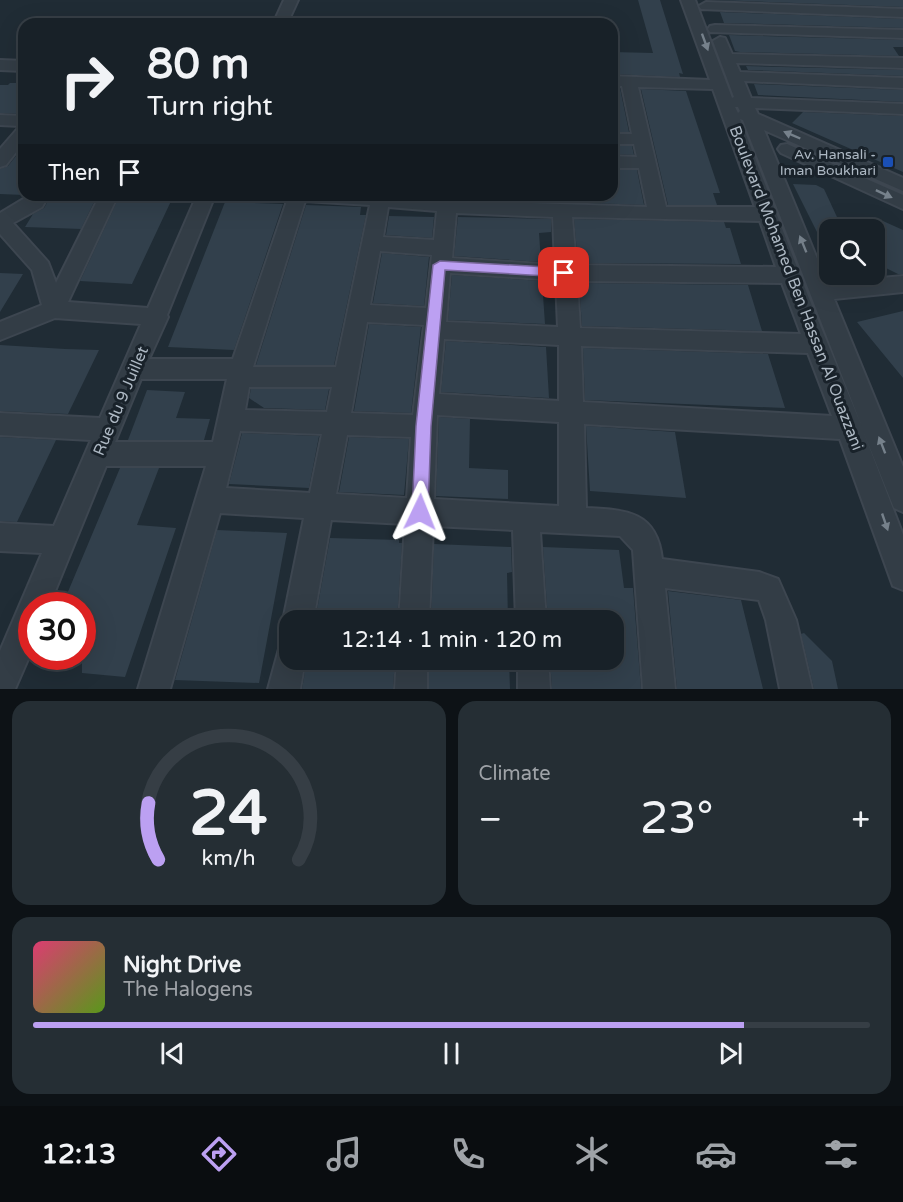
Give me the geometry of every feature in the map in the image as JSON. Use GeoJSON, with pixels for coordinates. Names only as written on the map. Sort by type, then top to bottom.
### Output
{"type":"FeatureCollection","features":[{"type":"Feature","properties":{"kind":"street"},"geometry":{"type":"LineString","coordinates":[[283,18],[291,0]]}},
{"type":"Feature","properties":{"kind":"street"},"geometry":{"type":"LineString","coordinates":[[699,2],[817,5],[903,13]]}},
{"type":"Feature","properties":{"kind":"street","name":"Boulevard Mohamed Ben Hassan Al Ouazzani"},"geometry":{"type":"LineString","coordinates":[[699,2],[715,28],[767,214],[850,428],[903,576]]}},
{"type":"Feature","properties":{"kind":"street","name":"Boulevard Mohamed Ben Hassan Al Ouazzani"},"geometry":{"type":"LineString","coordinates":[[699,2],[727,73]]}},
{"type":"Feature","properties":{"kind":"street"},"geometry":{"type":"LineString","coordinates":[[715,28],[903,34]]}},
{"type":"Feature","properties":{"kind":"street"},"geometry":{"type":"LineString","coordinates":[[833,32],[851,62]]}},
{"type":"Feature","properties":{"kind":"street"},"geometry":{"type":"LineString","coordinates":[[658,214],[642,139],[620,81],[851,62],[903,63]]}},
{"type":"Feature","properties":{"kind":"street"},"geometry":{"type":"LineString","coordinates":[[0,65],[18,66]]}},
{"type":"Feature","properties":{"kind":"street"},"geometry":{"type":"LineString","coordinates":[[727,73],[903,83]]}},
{"type":"Feature","properties":{"kind":"street"},"geometry":{"type":"LineString","coordinates":[[741,116],[897,109],[903,125]]}},
{"type":"Feature","properties":{"kind":"street"},"geometry":{"type":"LineString","coordinates":[[741,116],[903,184]]}},
{"type":"Feature","properties":{"kind":"street"},"geometry":{"type":"LineString","coordinates":[[741,116],[903,203]]}},
{"type":"Feature","properties":{"kind":"street","name":"Boulevard Mohamed Ben Hassan Al Ouazzani"},"geometry":{"type":"LineString","coordinates":[[741,116],[822,292],[903,500]]}},
{"type":"Feature","properties":{"kind":"street"},"geometry":{"type":"LineString","coordinates":[[0,120],[18,121]]}},
{"type":"Feature","properties":{"kind":"street"},"geometry":{"type":"LineString","coordinates":[[0,161],[18,138]]}},
{"type":"Feature","properties":{"kind":"street"},"geometry":{"type":"LineString","coordinates":[[618,139],[642,139]]}},
{"type":"Feature","properties":{"kind":"street"},"geometry":{"type":"LineString","coordinates":[[618,162],[648,163]]}},
{"type":"Feature","properties":{"kind":"street"},"geometry":{"type":"LineString","coordinates":[[36,201],[0,221],[41,267],[54,309]]}},
{"type":"Feature","properties":{"kind":"street"},"geometry":{"type":"LineString","coordinates":[[54,309],[106,201]]}},
{"type":"Feature","properties":{"kind":"street","name":"Rue du 9 Juillet"},"geometry":{"type":"LineString","coordinates":[[40,592],[157,317],[204,201]]}},
{"type":"Feature","properties":{"kind":"street"},"geometry":{"type":"LineString","coordinates":[[154,689],[210,500],[231,420],[240,373],[296,201]]}},
{"type":"Feature","properties":{"kind":"street"},"geometry":{"type":"LineString","coordinates":[[300,610],[380,201]]}},
{"type":"Feature","properties":{"kind":"street"},"geometry":{"type":"LineString","coordinates":[[424,201],[447,206],[503,201],[658,214],[767,214]]}},
{"type":"Feature","properties":{"kind":"street"},"geometry":{"type":"LineString","coordinates":[[570,205],[564,273],[570,337],[573,520]]}},
{"type":"Feature","properties":{"kind":"street"},"geometry":{"type":"LineString","coordinates":[[415,610],[425,415],[447,206]]}},
{"type":"Feature","properties":{"kind":"street"},"geometry":{"type":"LineString","coordinates":[[370,243],[440,257],[564,273],[790,275]]}},
{"type":"Feature","properties":{"kind":"street"},"geometry":{"type":"LineString","coordinates":[[822,292],[903,284]]}},
{"type":"Feature","properties":{"kind":"street"},"geometry":{"type":"LineString","coordinates":[[0,331],[54,309],[157,317]]}},
{"type":"Feature","properties":{"kind":"street"},"geometry":{"type":"LineString","coordinates":[[358,313],[434,324],[570,337],[817,344]]}},
{"type":"Feature","properties":{"kind":"street"},"geometry":{"type":"LineString","coordinates":[[135,369],[345,377]]}},
{"type":"Feature","properties":{"kind":"street"},"geometry":{"type":"LineString","coordinates":[[231,420],[337,425],[425,415],[571,413],[850,428]]}},
{"type":"Feature","properties":{"kind":"street"},"geometry":{"type":"LineString","coordinates":[[0,424],[109,430]]}},
{"type":"Feature","properties":{"kind":"street"},"geometry":{"type":"LineString","coordinates":[[99,454],[221,454]]}},
{"type":"Feature","properties":{"kind":"street"},"geometry":{"type":"LineString","coordinates":[[210,500],[615,521],[634,528],[644,540],[647,549],[659,689]]}},
{"type":"Feature","properties":{"kind":"street"},"geometry":{"type":"LineString","coordinates":[[526,517],[530,610]]}},
{"type":"Feature","properties":{"kind":"street"},"geometry":{"type":"LineString","coordinates":[[0,537],[62,540]]}},
{"type":"Feature","properties":{"kind":"street"},"geometry":{"type":"LineString","coordinates":[[649,572],[768,589],[774,599],[781,622],[796,689]]}},
{"type":"Feature","properties":{"kind":"street"},"geometry":{"type":"LineString","coordinates":[[0,688],[18,646]]}},
{"type":"Feature","properties":{"kind":"street"},"geometry":{"type":"LineString","coordinates":[[284,689],[288,670]]}},
{"type":"Feature","properties":{"kind":"street"},"geometry":{"type":"LineString","coordinates":[[411,689],[412,670]]}},
{"type":"Feature","properties":{"kind":"street"},"geometry":{"type":"LineString","coordinates":[[533,670],[534,689]]}},
{"type":"Feature","properties":{"kind":"building"},"geometry":{"type":"Polygon","coordinates":[[[638,0],[660,0],[683,74],[679,73],[680,77],[618,74],[618,52],[653,53],[638,0]]]}},
{"type":"Feature","properties":{"kind":"building"},"geometry":{"type":"Polygon","coordinates":[[[716,0],[903,0],[903,7],[716,0]]]}},
{"type":"Feature","properties":{"kind":"building"},"geometry":{"type":"Polygon","coordinates":[[[720,12],[903,19],[903,28],[724,23],[720,12]]]}},
{"type":"Feature","properties":{"kind":"building"},"geometry":{"type":"Polygon","coordinates":[[[729,35],[903,40],[903,47],[893,47],[899,56],[740,52],[735,51],[729,35]]]}},
{"type":"Feature","properties":{"kind":"building"},"geometry":{"type":"Polygon","coordinates":[[[746,66],[903,70],[903,76],[748,70],[746,66]]]}},
{"type":"Feature","properties":{"kind":"building"},"geometry":{"type":"Polygon","coordinates":[[[18,83],[18,114],[0,113],[0,85],[18,83]]]}},
{"type":"Feature","properties":{"kind":"building"},"geometry":{"type":"Polygon","coordinates":[[[754,84],[903,90],[903,102],[758,95],[754,84]]]}},
{"type":"Feature","properties":{"kind":"building"},"geometry":{"type":"Polygon","coordinates":[[[618,88],[620,88],[629,132],[618,132],[618,88]]]}},
{"type":"Feature","properties":{"kind":"building"},"geometry":{"type":"Polygon","coordinates":[[[641,89],[686,91],[720,193],[713,193],[717,205],[668,205],[641,89]]]}},
{"type":"Feature","properties":{"kind":"building"},"geometry":{"type":"Polygon","coordinates":[[[803,112],[903,116],[903,172],[792,123],[803,112]]]}},
{"type":"Feature","properties":{"kind":"building"},"geometry":{"type":"Polygon","coordinates":[[[618,146],[632,146],[634,155],[618,154],[618,146]]]}},
{"type":"Feature","properties":{"kind":"building"},"geometry":{"type":"Polygon","coordinates":[[[18,154],[18,195],[0,194],[0,169],[8,166],[18,154]]]}},
{"type":"Feature","properties":{"kind":"building"},"geometry":{"type":"Polygon","coordinates":[[[618,170],[637,170],[644,205],[535,201],[618,201],[618,170]]]}},
{"type":"Feature","properties":{"kind":"building"},"geometry":{"type":"Polygon","coordinates":[[[793,184],[816,185],[824,189],[838,219],[819,219],[819,236],[793,184]]]}},
{"type":"Feature","properties":{"kind":"building"},"geometry":{"type":"Polygon","coordinates":[[[48,201],[95,201],[81,229],[25,227],[33,214],[44,208],[48,201]]]}},
{"type":"Feature","properties":{"kind":"building"},"geometry":{"type":"Polygon","coordinates":[[[117,201],[171,201],[132,284],[80,281],[117,201]]]}},
{"type":"Feature","properties":{"kind":"building"},"geometry":{"type":"Polygon","coordinates":[[[225,202],[283,204],[234,350],[168,347],[225,202]]]}},
{"type":"Feature","properties":{"kind":"building"},"geometry":{"type":"Polygon","coordinates":[[[306,205],[361,207],[360,215],[366,215],[334,365],[256,365],[306,205]]]}},
{"type":"Feature","properties":{"kind":"building"},"geometry":{"type":"Polygon","coordinates":[[[389,216],[434,217],[432,238],[386,235],[389,216]]]}},
{"type":"Feature","properties":{"kind":"building"},"geometry":{"type":"Polygon","coordinates":[[[458,217],[551,219],[551,232],[539,233],[541,262],[454,256],[458,217]]]}},
{"type":"Feature","properties":{"kind":"building"},"geometry":{"type":"Polygon","coordinates":[[[574,219],[724,222],[726,228],[730,228],[741,264],[578,263],[574,219]]]}},
{"type":"Feature","properties":{"kind":"building"},"geometry":{"type":"Polygon","coordinates":[[[885,222],[903,230],[903,274],[885,268],[885,222]]]}},
{"type":"Feature","properties":{"kind":"building"},"geometry":{"type":"Polygon","coordinates":[[[382,253],[429,257],[424,306],[373,303],[382,253]]]}},
{"type":"Feature","properties":{"kind":"building"},"geometry":{"type":"Polygon","coordinates":[[[0,273],[23,274],[0,312],[0,273]]]}},
{"type":"Feature","properties":{"kind":"building"},"geometry":{"type":"Polygon","coordinates":[[[452,275],[542,281],[545,324],[448,320],[452,275]]]}},
{"type":"Feature","properties":{"kind":"building"},"geometry":{"type":"Polygon","coordinates":[[[579,283],[748,285],[762,331],[582,326],[579,283]]]}},
{"type":"Feature","properties":{"kind":"building"},"geometry":{"type":"Polygon","coordinates":[[[903,311],[903,378],[857,322],[903,311]]]}},
{"type":"Feature","properties":{"kind":"building"},"geometry":{"type":"Polygon","coordinates":[[[369,324],[421,327],[411,413],[354,411],[369,324]]]}},
{"type":"Feature","properties":{"kind":"building"},"geometry":{"type":"Polygon","coordinates":[[[446,341],[546,347],[549,398],[441,392],[446,341]]]}},
{"type":"Feature","properties":{"kind":"building"},"geometry":{"type":"Polygon","coordinates":[[[0,345],[99,350],[68,414],[0,411],[0,345]]]}},
{"type":"Feature","properties":{"kind":"building"},"geometry":{"type":"Polygon","coordinates":[[[583,348],[768,354],[785,408],[585,400],[583,348]]]}},
{"type":"Feature","properties":{"kind":"building"},"geometry":{"type":"Polygon","coordinates":[[[251,389],[329,389],[325,410],[264,408],[249,398],[251,389]]]}},
{"type":"Feature","properties":{"kind":"building"},"geometry":{"type":"Polygon","coordinates":[[[147,390],[185,392],[176,418],[210,419],[204,440],[128,440],[147,390]]]}},
{"type":"Feature","properties":{"kind":"building"},"geometry":{"type":"Polygon","coordinates":[[[439,417],[470,419],[469,468],[508,470],[508,499],[436,496],[439,417]]]}},
{"type":"Feature","properties":{"kind":"building"},"geometry":{"type":"Polygon","coordinates":[[[586,426],[675,432],[686,498],[590,491],[586,426]]]}},
{"type":"Feature","properties":{"kind":"building"},"geometry":{"type":"Polygon","coordinates":[[[242,433],[319,436],[309,488],[229,484],[242,433]]]}},
{"type":"Feature","properties":{"kind":"building"},"geometry":{"type":"Polygon","coordinates":[[[0,437],[56,440],[17,522],[0,521],[0,437]]]}},
{"type":"Feature","properties":{"kind":"building"},"geometry":{"type":"Polygon","coordinates":[[[349,437],[409,439],[404,495],[339,492],[349,437]]]}},
{"type":"Feature","properties":{"kind":"building"},"geometry":{"type":"Polygon","coordinates":[[[120,468],[159,468],[137,525],[176,528],[125,677],[82,673],[82,670],[96,670],[96,592],[68,592],[120,468]]]}},
{"type":"Feature","properties":{"kind":"building"},"geometry":{"type":"Polygon","coordinates":[[[217,530],[287,533],[259,683],[175,680],[217,530]]]}},
{"type":"Feature","properties":{"kind":"building"},"geometry":{"type":"Polygon","coordinates":[[[330,538],[399,540],[399,543],[402,543],[398,610],[317,610],[330,538]]]}},
{"type":"Feature","properties":{"kind":"building"},"geometry":{"type":"Polygon","coordinates":[[[434,544],[511,547],[512,572],[507,573],[508,610],[431,610],[434,544]]]}},
{"type":"Feature","properties":{"kind":"building"},"geometry":{"type":"Polygon","coordinates":[[[543,547],[619,550],[624,588],[633,588],[641,689],[552,689],[551,670],[624,670],[624,610],[547,610],[543,547]]]}},
{"type":"Feature","properties":{"kind":"building"},"geometry":{"type":"Polygon","coordinates":[[[668,591],[741,600],[763,689],[677,689],[668,591]]]}},
{"type":"Feature","properties":{"kind":"building"},"geometry":{"type":"Polygon","coordinates":[[[804,633],[832,661],[838,689],[814,689],[801,634],[804,633]]]}},
{"type":"Feature","properties":{"kind":"building"},"geometry":{"type":"Polygon","coordinates":[[[305,670],[394,670],[393,689],[302,689],[305,670]]]}},
{"type":"Feature","properties":{"kind":"building"},"geometry":{"type":"Polygon","coordinates":[[[429,670],[509,670],[510,689],[429,689],[429,670]]]}},
{"type":"Feature","properties":{"kind":"place","name":"Av. Hansali - Iman Boukhari"},"geometry":{"type":"Point","coordinates":[888,162]}},
{"type":"Feature","properties":{"kind":"route"},"geometry":{"type":"LineString","coordinates":[[420,512],[424,426],[440,265],[564,273]]}}]}
